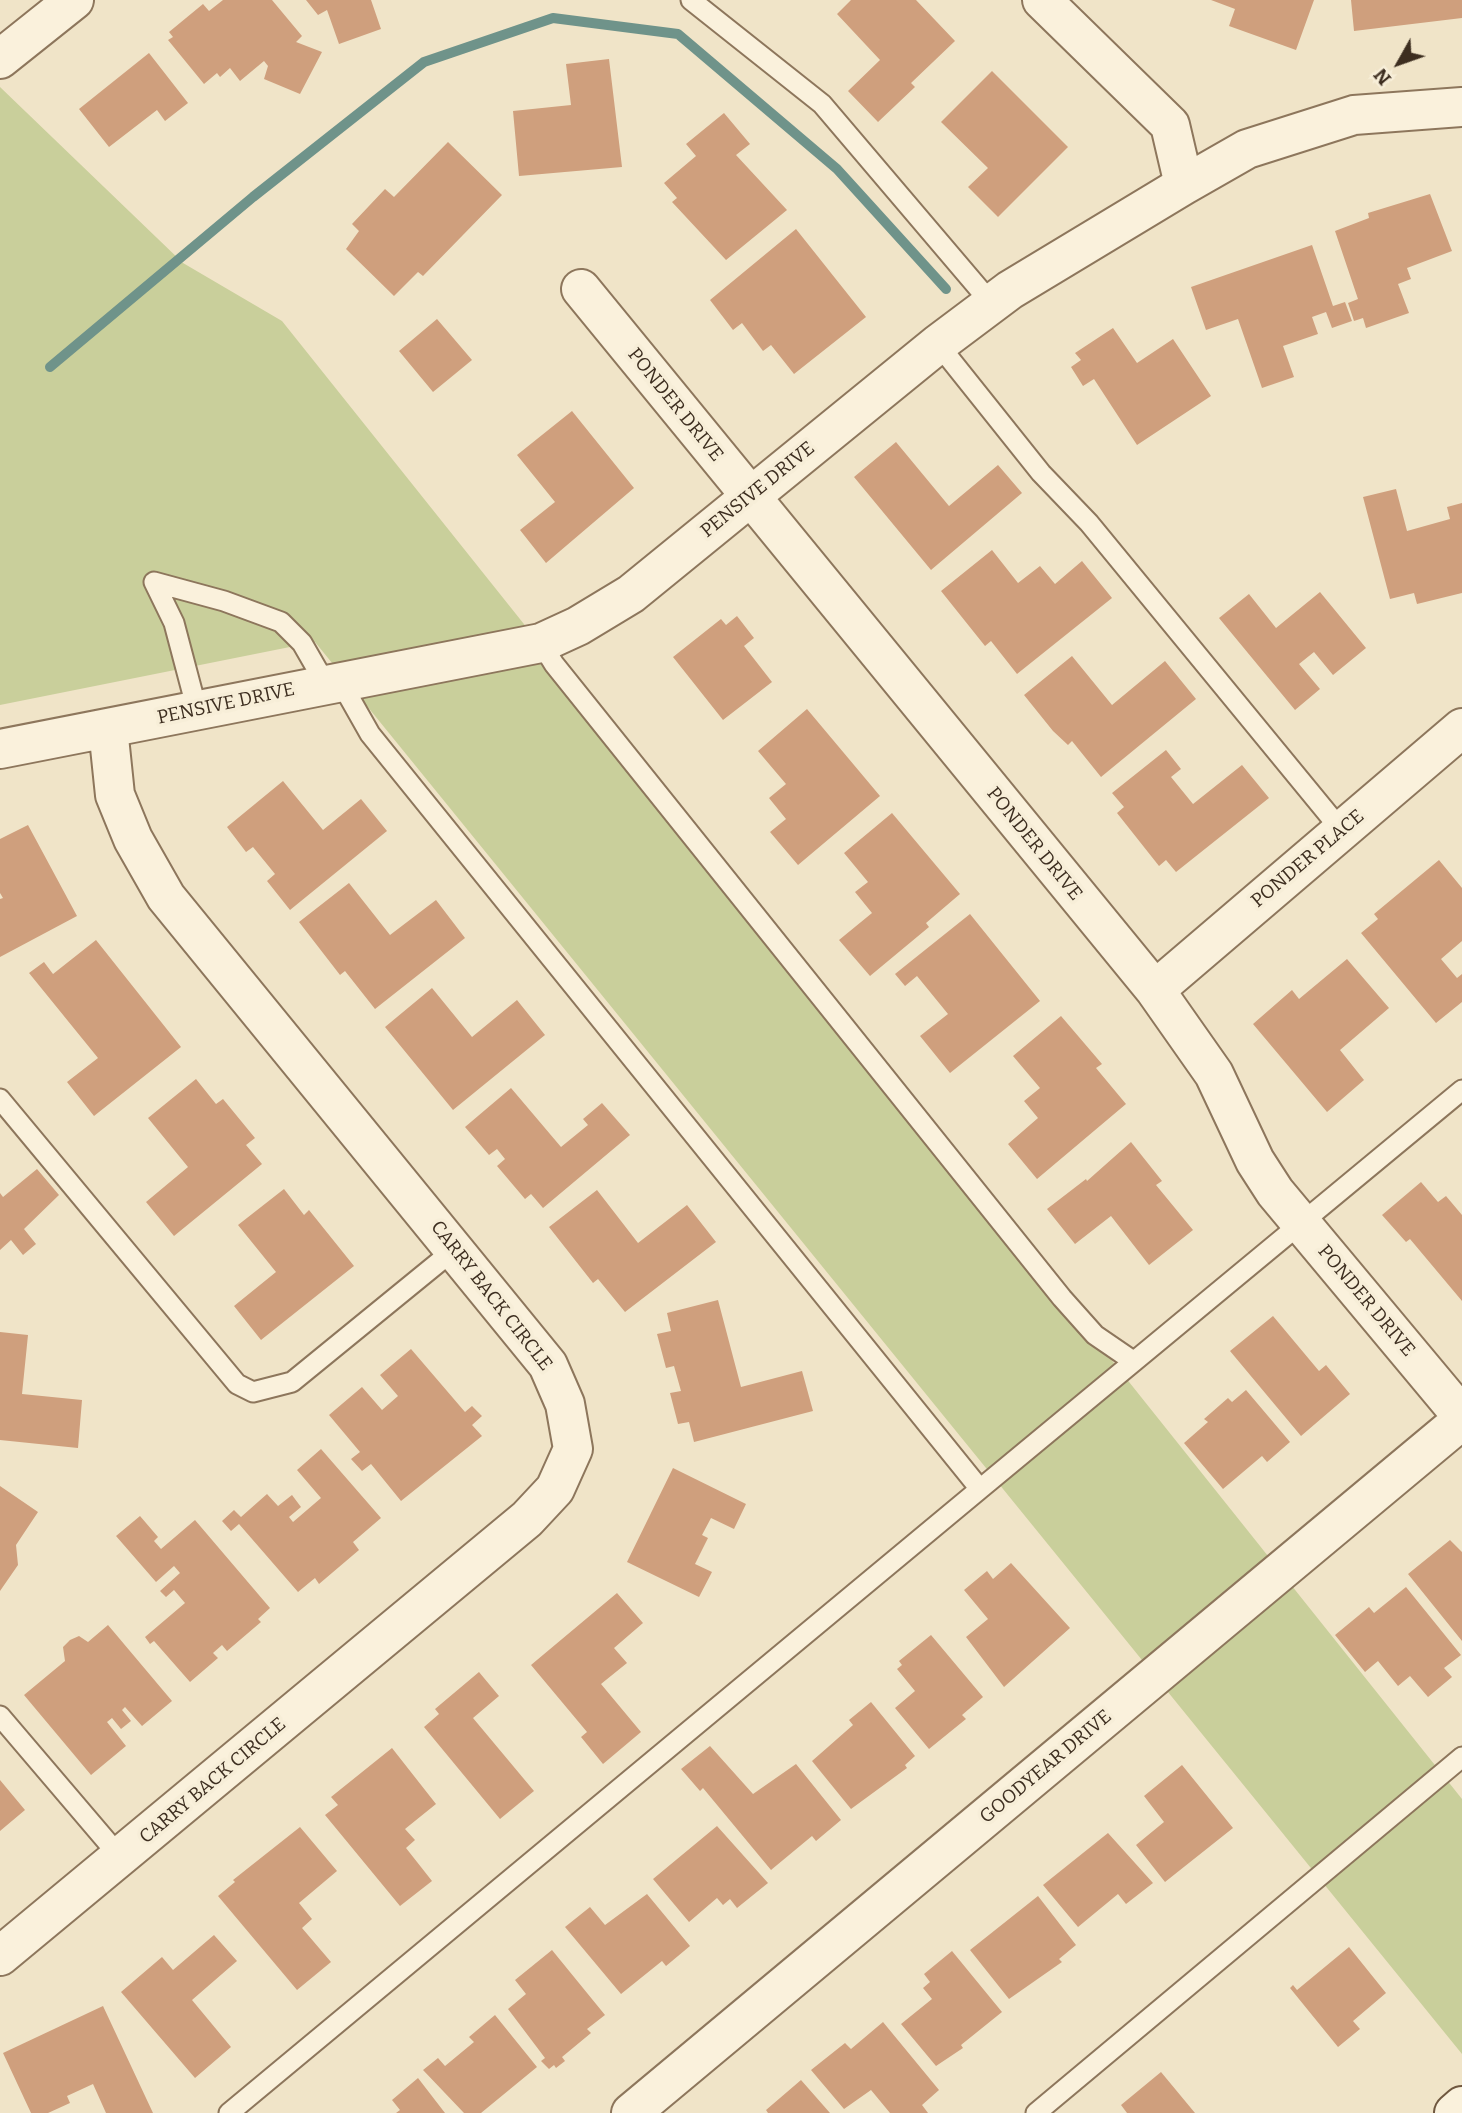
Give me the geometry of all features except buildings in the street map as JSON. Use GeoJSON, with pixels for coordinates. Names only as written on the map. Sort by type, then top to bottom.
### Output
{"type":"FeatureCollection","features":[{"type":"Feature","properties":{"kind":"street"},"geometry":{"type":"LineString","coordinates":[[0,60],[74,0]]}},
{"type":"Feature","properties":{"kind":"street"},"geometry":{"type":"LineString","coordinates":[[1042,0],[1170,125],[1184,185]]}},
{"type":"Feature","properties":{"kind":"street","name":"PENSIVE DRIVE"},"geometry":{"type":"LineString","coordinates":[[0,749],[541,643],[578,626],[631,594],[938,344],[992,304],[1184,185],[1247,149],[1354,115],[1462,107]]}},
{"type":"Feature","properties":{"kind":"street","name":"PONDER DRIVE"},"geometry":{"type":"LineString","coordinates":[[581,289],[1155,990],[1214,1074],[1255,1161],[1303,1224],[1462,1418]]}},
{"type":"Feature","properties":{"kind":"street","name":"CARRY BACK CIRCLE"},"geometry":{"type":"LineString","coordinates":[[0,1956],[527,1519],[555,1489],[573,1449],[565,1404],[548,1365],[166,897],[133,839],[115,795],[108,728]]}},
{"type":"Feature","properties":{"kind":"street","name":"PONDER PLACE"},"geometry":{"type":"LineString","coordinates":[[1155,990],[1462,728]]}},
{"type":"Feature","properties":{"kind":"street","name":"GOODYEAR DRIVE"},"geometry":{"type":"LineString","coordinates":[[631,2113],[1462,1418]]}},
{"type":"Feature","properties":{"kind":"street"},"geometry":{"type":"LineString","coordinates":[[1454,2113],[1462,2106]]}},
{"type":"Feature","properties":{"kind":"lane"},"geometry":{"type":"LineString","coordinates":[[691,0],[822,104],[992,304]]}},
{"type":"Feature","properties":{"kind":"lane"},"geometry":{"type":"LineString","coordinates":[[938,344],[1041,472],[1089,523],[1342,831]]}},
{"type":"Feature","properties":{"kind":"lane"},"geometry":{"type":"LineString","coordinates":[[197,710],[174,623],[154,582],[224,601],[281,622],[302,643],[369,734],[980,1489]]}},
{"type":"Feature","properties":{"kind":"lane"},"geometry":{"type":"LineString","coordinates":[[541,643],[554,664],[1062,1298],[1095,1335],[1133,1361]]}},
{"type":"Feature","properties":{"kind":"lane"},"geometry":{"type":"LineString","coordinates":[[229,2113],[1462,1090]]}},
{"type":"Feature","properties":{"kind":"lane"},"geometry":{"type":"LineString","coordinates":[[0,1099],[237,1384],[253,1392],[292,1382],[455,1249]]}},
{"type":"Feature","properties":{"kind":"lane"},"geometry":{"type":"LineString","coordinates":[[0,1716],[121,1858]]}},
{"type":"Feature","properties":{"kind":"lane"},"geometry":{"type":"LineString","coordinates":[[1037,2113],[1462,1757]]}},
{"type":"Feature","properties":{"kind":"green space"},"geometry":{"type":"Polygon","coordinates":[[[0,87],[183,263],[282,321],[1462,1799],[1462,2054],[315,642],[0,705],[0,87]]]}},
{"type":"Feature","properties":{"kind":"waterway"},"geometry":{"type":"LineString","coordinates":[[50,367],[253,197],[424,62],[553,18],[678,34],[837,169],[946,289]]}}]}
